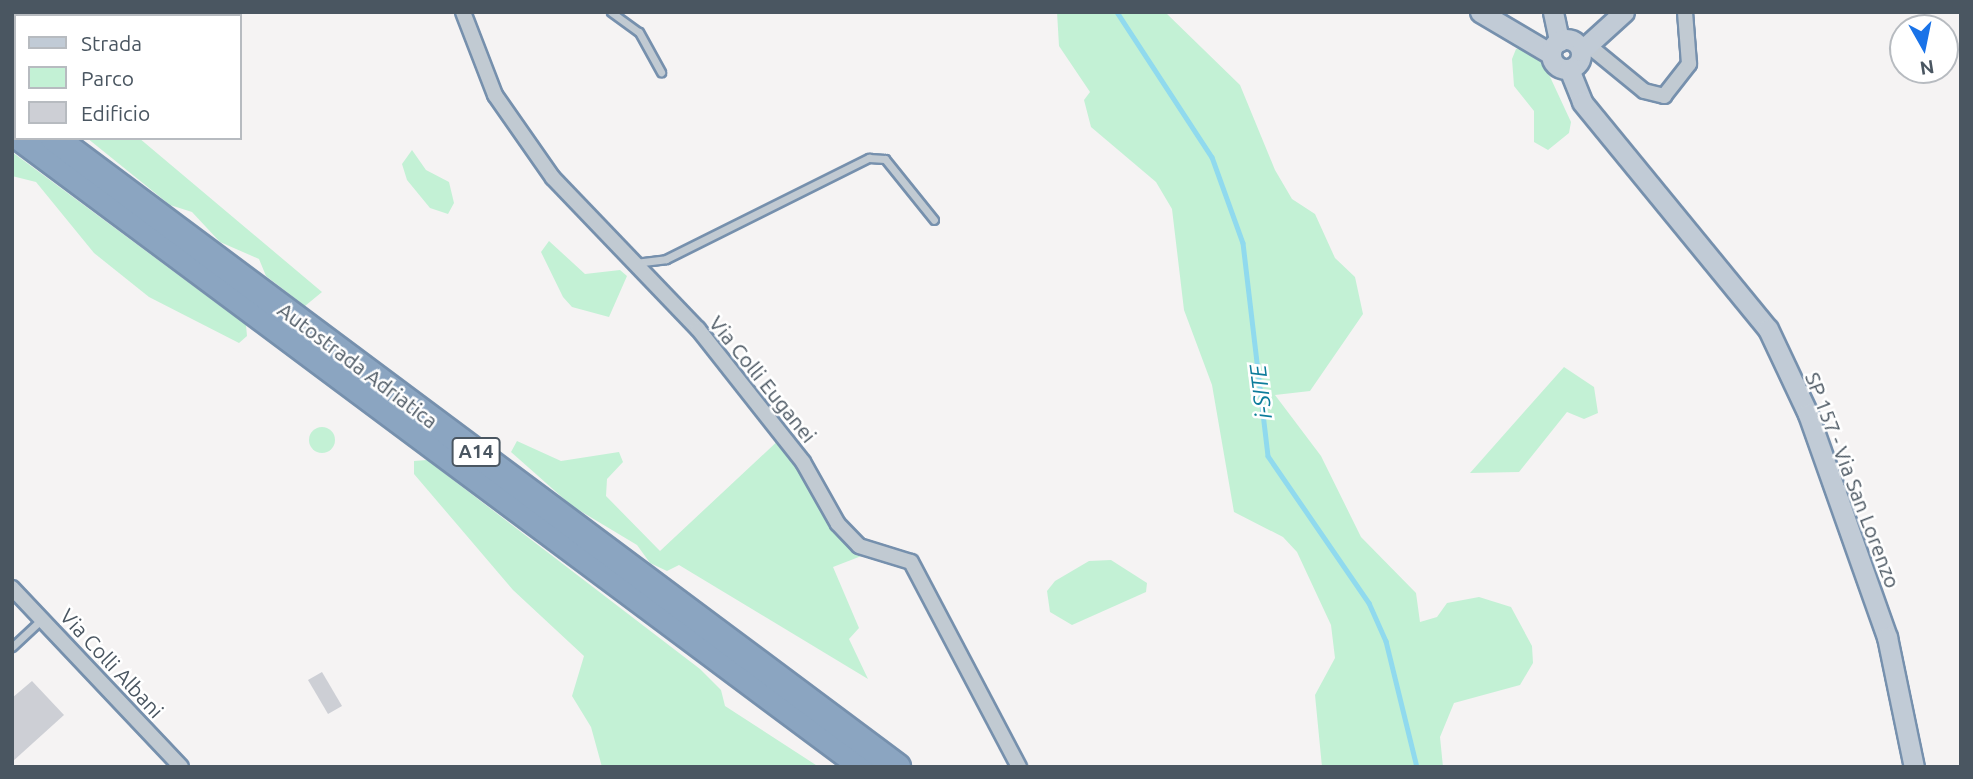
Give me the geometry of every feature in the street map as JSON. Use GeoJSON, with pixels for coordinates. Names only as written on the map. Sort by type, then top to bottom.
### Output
{"type":"FeatureCollection","features":[{"type":"Feature","properties":{"kind":"highway","name":"Autostrada Adriatica"},"geometry":{"type":"LineString","coordinates":[[24,140],[864,767]]}},
{"type":"Feature","properties":{"kind":"highway","name":"Autostrada Adriatica"},"geometry":{"type":"LineString","coordinates":[[57,140],[897,767]]}},
{"type":"Feature","properties":{"kind":"main road"},"geometry":{"type":"LineString","coordinates":[[1480,12],[1555,48],[1573,40],[1585,48]]}},
{"type":"Feature","properties":{"kind":"main road"},"geometry":{"type":"LineString","coordinates":[[1553,12],[1559,67],[1569,69],[1585,48],[1624,12]]}},
{"type":"Feature","properties":{"kind":"main road","name":"SP 157 - Via San Lorenzo"},"geometry":{"type":"LineString","coordinates":[[1569,69],[1581,102],[1768,330],[1808,414],[1887,636],[1914,767]]}},
{"type":"Feature","properties":{"kind":"street","name":"Via Colli Euganei"},"geometry":{"type":"LineString","coordinates":[[463,12],[495,95],[525,141],[773,421],[838,524],[859,545],[911,562],[1019,767]]}},
{"type":"Feature","properties":{"kind":"street"},"geometry":{"type":"LineString","coordinates":[[1585,48],[1644,91],[1664,96],[1689,64],[1685,12]]}},
{"type":"Feature","properties":{"kind":"street","name":"Via Colli Albani"},"geometry":{"type":"LineString","coordinates":[[12,588],[175,765]]}},
{"type":"Feature","properties":{"kind":"lane"},"geometry":{"type":"LineString","coordinates":[[611,12],[639,32],[661,72]]}},
{"type":"Feature","properties":{"kind":"lane"},"geometry":{"type":"LineString","coordinates":[[634,263],[666,258],[869,158],[885,159],[934,220]]}},
{"type":"Feature","properties":{"kind":"lane"},"geometry":{"type":"LineString","coordinates":[[12,647],[42,619]]}},
{"type":"Feature","properties":{"kind":"green space"},"geometry":{"type":"Polygon","coordinates":[[[1057,12],[1165,12],[1240,85],[1275,170],[1292,199],[1315,214],[1335,258],[1355,277],[1363,314],[1310,391],[1275,395],[1321,456],[1361,537],[1416,593],[1420,622],[1437,617],[1447,603],[1479,597],[1511,607],[1532,646],[1533,663],[1520,685],[1454,703],[1440,737],[1443,767],[1322,767],[1315,695],[1335,658],[1331,625],[1297,552],[1283,537],[1234,512],[1212,385],[1184,310],[1172,209],[1156,182],[1091,127],[1084,100],[1090,92],[1059,46],[1057,12]]]}},
{"type":"Feature","properties":{"kind":"green space"},"geometry":{"type":"Polygon","coordinates":[[[1525,48],[1545,66],[1571,122],[1569,133],[1548,150],[1534,142],[1534,111],[1514,86],[1512,59],[1516,49],[1525,48]]]}},
{"type":"Feature","properties":{"kind":"green space"},"geometry":{"type":"Polygon","coordinates":[[[89,140],[141,140],[322,292],[305,306],[266,276],[259,259],[220,242],[192,212],[170,205],[89,140]]]}},
{"type":"Feature","properties":{"kind":"green space"},"geometry":{"type":"Polygon","coordinates":[[[412,150],[426,170],[449,182],[454,203],[448,214],[430,208],[407,180],[402,164],[412,150]]]}},
{"type":"Feature","properties":{"kind":"green space"},"geometry":{"type":"Polygon","coordinates":[[[12,152],[246,325],[247,336],[239,343],[149,297],[94,253],[36,182],[12,176],[12,152]]]}},
{"type":"Feature","properties":{"kind":"green space"},"geometry":{"type":"Polygon","coordinates":[[[549,241],[585,274],[620,270],[627,276],[609,317],[572,307],[563,297],[541,252],[549,241]]]}},
{"type":"Feature","properties":{"kind":"green space"},"geometry":{"type":"Polygon","coordinates":[[[1564,367],[1594,387],[1598,413],[1584,419],[1567,412],[1519,472],[1470,473],[1564,367]]]}},
{"type":"Feature","properties":{"kind":"green space"},"geometry":{"type":"Polygon","coordinates":[[[322,427],[331,431],[335,440],[331,449],[322,453],[313,449],[309,440],[313,431],[322,427]]]}},
{"type":"Feature","properties":{"kind":"green space"},"geometry":{"type":"Polygon","coordinates":[[[783,436],[835,531],[864,555],[833,567],[859,628],[849,639],[868,679],[679,565],[667,571],[650,563],[637,545],[572,506],[511,452],[517,441],[561,461],[619,452],[623,462],[607,479],[606,496],[660,551],[783,436]]]}},
{"type":"Feature","properties":{"kind":"green space"},"geometry":{"type":"Polygon","coordinates":[[[427,460],[700,669],[721,690],[725,706],[819,767],[602,767],[591,727],[572,696],[584,656],[513,590],[414,474],[414,461],[427,460]]]}},
{"type":"Feature","properties":{"kind":"green space"},"geometry":{"type":"Polygon","coordinates":[[[1111,560],[1147,583],[1146,592],[1072,625],[1050,612],[1047,591],[1055,581],[1089,561],[1111,560]]]}},
{"type":"Feature","properties":{"kind":"building"},"geometry":{"type":"Polygon","coordinates":[[[322,672],[342,706],[328,714],[308,680],[322,672]]]}},
{"type":"Feature","properties":{"kind":"building"},"geometry":{"type":"Polygon","coordinates":[[[32,681],[64,715],[12,762],[12,698],[32,681]]]}},
{"type":"Feature","properties":{"kind":"waterway","name":"i-SITE"},"geometry":{"type":"LineString","coordinates":[[1117,12],[1212,157],[1243,243],[1268,456],[1369,603],[1386,641],[1417,767]]}}]}
